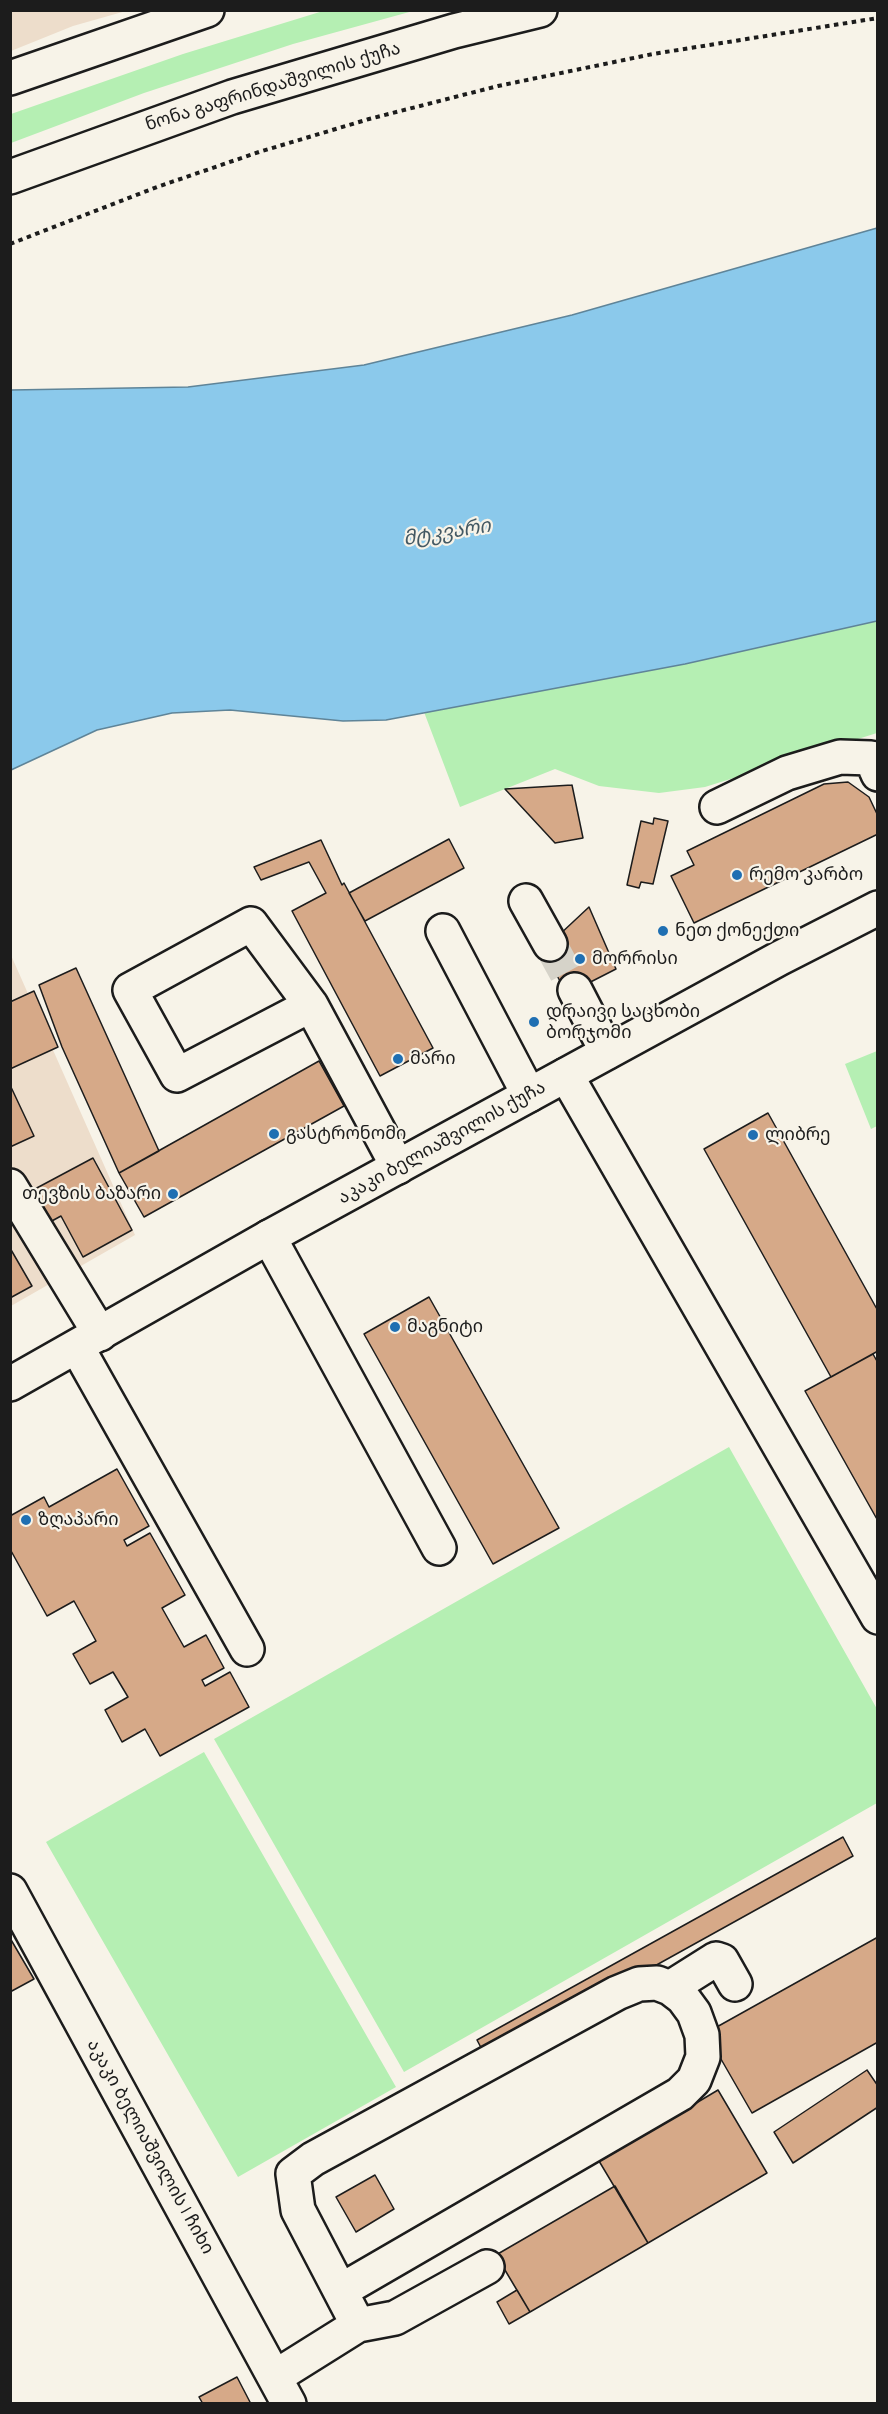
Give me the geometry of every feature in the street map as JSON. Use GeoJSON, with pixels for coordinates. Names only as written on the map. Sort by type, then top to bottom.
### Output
{"type":"FeatureCollection","features":[{"type":"Feature","properties":{"kind":"main road","name":"ნონა გაფრინდაშვილის ქუჩა"},"geometry":{"type":"LineString","coordinates":[[10,177],[232,97],[454,31],[540,10]]}},
{"type":"Feature","properties":{"kind":"main road"},"geometry":{"type":"LineString","coordinates":[[10,78],[207,11]]}},
{"type":"Feature","properties":{"kind":"main road"},"geometry":{"type":"LineString","coordinates":[[717,807],[787,773],[840,756],[875,762]]}},
{"type":"Feature","properties":{"kind":"main road"},"geometry":{"type":"LineString","coordinates":[[526,901],[550,944]]}},
{"type":"Feature","properties":{"kind":"main road","name":"აკაკი ბელიაშვილის ქუჩა"},"geometry":{"type":"LineString","coordinates":[[10,1384],[269,1237],[878,908]]}},
{"type":"Feature","properties":{"kind":"main road"},"geometry":{"type":"LineString","coordinates":[[311,1005],[177,1075],[130,990],[251,924],[311,1005],[398,1167]]}},
{"type":"Feature","properties":{"kind":"main road"},"geometry":{"type":"LineString","coordinates":[[443,931],[529,1095]]}},
{"type":"Feature","properties":{"kind":"main road"},"geometry":{"type":"LineString","coordinates":[[575,990],[608,1052]]}},
{"type":"Feature","properties":{"kind":"main road"},"geometry":{"type":"LineString","coordinates":[[566,1075],[878,1617]]}},
{"type":"Feature","properties":{"kind":"main road"},"geometry":{"type":"LineString","coordinates":[[10,1186],[246,1649]]}},
{"type":"Feature","properties":{"kind":"main road"},"geometry":{"type":"LineString","coordinates":[[269,1237],[439,1548]]}},
{"type":"Feature","properties":{"kind":"main road","name":"აკაკი ბელიაშვილის I ჩიხი"},"geometry":{"type":"LineString","coordinates":[[10,1891],[282,2390]]}},
{"type":"Feature","properties":{"kind":"main road"},"geometry":{"type":"LineString","coordinates":[[670,1988],[716,1959],[722,1961],[735,1983]]}},
{"type":"Feature","properties":{"kind":"main road"},"geometry":{"type":"LineString","coordinates":[[342,2290],[680,2094],[694,2080],[703,2057],[702,2035],[694,2013],[683,1998],[670,1988],[657,1983],[639,1984],[313,2159],[293,2174],[298,2210],[342,2290],[358,2325]]}},
{"type":"Feature","properties":{"kind":"main road"},"geometry":{"type":"LineString","coordinates":[[282,2390],[358,2325],[395,2318],[487,2268]]}},
{"type":"Feature","properties":{"kind":"path"},"geometry":{"type":"LineString","coordinates":[[10,244],[169,183],[259,152],[369,119],[498,86],[652,54],[878,18]]}},
{"type":"Feature","properties":{"kind":"shaded area"},"geometry":{"type":"Polygon","coordinates":[[[11,10],[126,11],[73,26],[11,51],[11,10]]]}},
{"type":"Feature","properties":{"kind":"shaded area"},"geometry":{"type":"Polygon","coordinates":[[[10,953],[135,1235],[11,1306],[10,1306],[10,953]]]}},
{"type":"Feature","properties":{"kind":"green space"},"geometry":{"type":"Polygon","coordinates":[[[323,11],[413,11],[293,44],[144,93],[11,143],[11,114],[183,54],[323,11]]]}},
{"type":"Feature","properties":{"kind":"green space"},"geometry":{"type":"Polygon","coordinates":[[[877,621],[877,733],[705,787],[659,793],[599,786],[555,769],[460,807],[424,712],[685,664],[877,621]]]}},
{"type":"Feature","properties":{"kind":"green space"},"geometry":{"type":"Polygon","coordinates":[[[877,1051],[877,1126],[871,1129],[845,1064],[877,1051]]]}},
{"type":"Feature","properties":{"kind":"green space"},"geometry":{"type":"Polygon","coordinates":[[[729,1447],[877,1709],[877,1803],[404,2072],[214,1739],[729,1447]]]}},
{"type":"Feature","properties":{"kind":"green space"},"geometry":{"type":"Polygon","coordinates":[[[204,1752],[396,2087],[238,2177],[46,1842],[204,1752]]]}},
{"type":"Feature","properties":{"kind":"water","name":"მტკვარი"},"geometry":{"type":"Polygon","coordinates":[[[877,228],[877,621],[685,664],[386,720],[343,721],[230,710],[172,713],[97,730],[11,770],[11,390],[188,387],[364,365],[572,315],[877,228]]]}},
{"type":"Feature","properties":{"kind":"building"},"geometry":{"type":"Polygon","coordinates":[[[848,782],[869,797],[878,816],[878,834],[694,923],[671,876],[694,865],[687,851],[824,784],[848,782]]]}},
{"type":"Feature","properties":{"kind":"building"},"geometry":{"type":"Polygon","coordinates":[[[572,785],[583,838],[555,843],[505,789],[572,785]]]}},
{"type":"Feature","properties":{"kind":"building"},"geometry":{"type":"Polygon","coordinates":[[[654,818],[668,821],[653,884],[641,882],[639,888],[627,885],[641,821],[653,824],[654,818]]]}},
{"type":"Feature","properties":{"kind":"building"},"geometry":{"type":"Polygon","coordinates":[[[449,839],[464,868],[365,921],[349,893],[449,839]]]}},
{"type":"Feature","properties":{"kind":"building"},"geometry":{"type":"Polygon","coordinates":[[[321,840],[342,885],[344,883],[433,1048],[380,1076],[292,911],[326,893],[309,862],[261,880],[254,867],[321,840]]]}},
{"type":"Feature","properties":{"kind":"building","name":"მორრისი"},"geometry":{"type":"Polygon","coordinates":[[[589,907],[616,969],[567,994],[543,950],[589,907]]]}},
{"type":"Feature","properties":{"kind":"building"},"geometry":{"type":"Polygon","coordinates":[[[76,968],[159,1151],[119,1173],[62,1047],[39,985],[76,968]]]}},
{"type":"Feature","properties":{"kind":"building"},"geometry":{"type":"Polygon","coordinates":[[[34,991],[58,1047],[10,1069],[10,1002],[34,991]]]}},
{"type":"Feature","properties":{"kind":"building"},"geometry":{"type":"Polygon","coordinates":[[[319,1061],[344,1106],[144,1217],[119,1173],[319,1061]]]}},
{"type":"Feature","properties":{"kind":"building"},"geometry":{"type":"Polygon","coordinates":[[[10,1085],[34,1136],[10,1147],[10,1085]]]}},
{"type":"Feature","properties":{"kind":"building"},"geometry":{"type":"Polygon","coordinates":[[[768,1113],[878,1311],[878,1351],[831,1377],[704,1149],[768,1113]]]}},
{"type":"Feature","properties":{"kind":"building"},"geometry":{"type":"Polygon","coordinates":[[[93,1158],[132,1230],[83,1257],[61,1216],[50,1222],[33,1190],[93,1158]]]}},
{"type":"Feature","properties":{"kind":"building"},"geometry":{"type":"Polygon","coordinates":[[[10,1248],[32,1286],[10,1298],[10,1248]]]}},
{"type":"Feature","properties":{"kind":"building"},"geometry":{"type":"Polygon","coordinates":[[[429,1297],[559,1528],[493,1564],[364,1334],[429,1297]]]}},
{"type":"Feature","properties":{"kind":"building"},"geometry":{"type":"Polygon","coordinates":[[[873,1354],[878,1363],[878,1521],[805,1391],[873,1354]]]}},
{"type":"Feature","properties":{"kind":"building"},"geometry":{"type":"Polygon","coordinates":[[[117,1469],[149,1526],[124,1540],[127,1546],[150,1533],[185,1595],[162,1608],[184,1647],[206,1635],[224,1668],[202,1680],[205,1686],[230,1672],[249,1707],[160,1756],[145,1729],[122,1742],[105,1710],[128,1697],[113,1672],[90,1684],[73,1654],[96,1641],[74,1601],[47,1616],[10,1549],[10,1516],[44,1497],[49,1507],[117,1469]]]}},
{"type":"Feature","properties":{"kind":"building"},"geometry":{"type":"Polygon","coordinates":[[[843,1837],[853,1856],[487,2059],[477,2040],[843,1837]]]}},
{"type":"Feature","properties":{"kind":"building"},"geometry":{"type":"Polygon","coordinates":[[[878,1937],[878,2042],[752,2113],[706,2033],[878,1937]]]}},
{"type":"Feature","properties":{"kind":"building"},"geometry":{"type":"Polygon","coordinates":[[[10,1938],[34,1979],[10,1992],[10,1938]]]}},
{"type":"Feature","properties":{"kind":"building"},"geometry":{"type":"Polygon","coordinates":[[[867,2070],[878,2086],[878,2107],[793,2163],[774,2132],[867,2070]]]}},
{"type":"Feature","properties":{"kind":"building"},"geometry":{"type":"Polygon","coordinates":[[[718,2090],[767,2173],[648,2243],[599,2161],[718,2090]]]}},
{"type":"Feature","properties":{"kind":"building"},"geometry":{"type":"Polygon","coordinates":[[[375,2175],[394,2209],[356,2232],[336,2197],[375,2175]]]}},
{"type":"Feature","properties":{"kind":"building"},"geometry":{"type":"Polygon","coordinates":[[[615,2186],[648,2243],[530,2312],[496,2255],[615,2186]]]}},
{"type":"Feature","properties":{"kind":"building"},"geometry":{"type":"Polygon","coordinates":[[[517,2290],[530,2312],[509,2324],[497,2302],[517,2290]]]}},
{"type":"Feature","properties":{"kind":"building"},"geometry":{"type":"Polygon","coordinates":[[[237,2377],[251,2404],[203,2404],[199,2397],[237,2377]]]}},
{"type":"Feature","properties":{"kind":"tunnel"},"geometry":{"type":"LineString","coordinates":[[550,944],[575,990]]}},
{"type":"Feature","properties":{"kind":"place","name":"რემო კარბო"},"geometry":{"type":"Point","coordinates":[737,875]}},
{"type":"Feature","properties":{"kind":"place","name":"ნეთ ქონექთი"},"geometry":{"type":"Point","coordinates":[663,931]}},
{"type":"Feature","properties":{"kind":"place","name":"მორრისი"},"geometry":{"type":"Point","coordinates":[580,959]}},
{"type":"Feature","properties":{"kind":"place","name":"დრაივი საცხობი ბორჯომი"},"geometry":{"type":"Point","coordinates":[534,1022]}},
{"type":"Feature","properties":{"kind":"place","name":"მარი"},"geometry":{"type":"Point","coordinates":[398,1059]}},
{"type":"Feature","properties":{"kind":"place","name":"გასტრონომი"},"geometry":{"type":"Point","coordinates":[274,1134]}},
{"type":"Feature","properties":{"kind":"place","name":"ლიბრე"},"geometry":{"type":"Point","coordinates":[753,1135]}},
{"type":"Feature","properties":{"kind":"place","name":"თევზის ბაზარი"},"geometry":{"type":"Point","coordinates":[173,1194]}},
{"type":"Feature","properties":{"kind":"place","name":"მაგნიტი"},"geometry":{"type":"Point","coordinates":[395,1327]}},
{"type":"Feature","properties":{"kind":"place","name":"ზღაპარი"},"geometry":{"type":"Point","coordinates":[26,1520]}}]}
